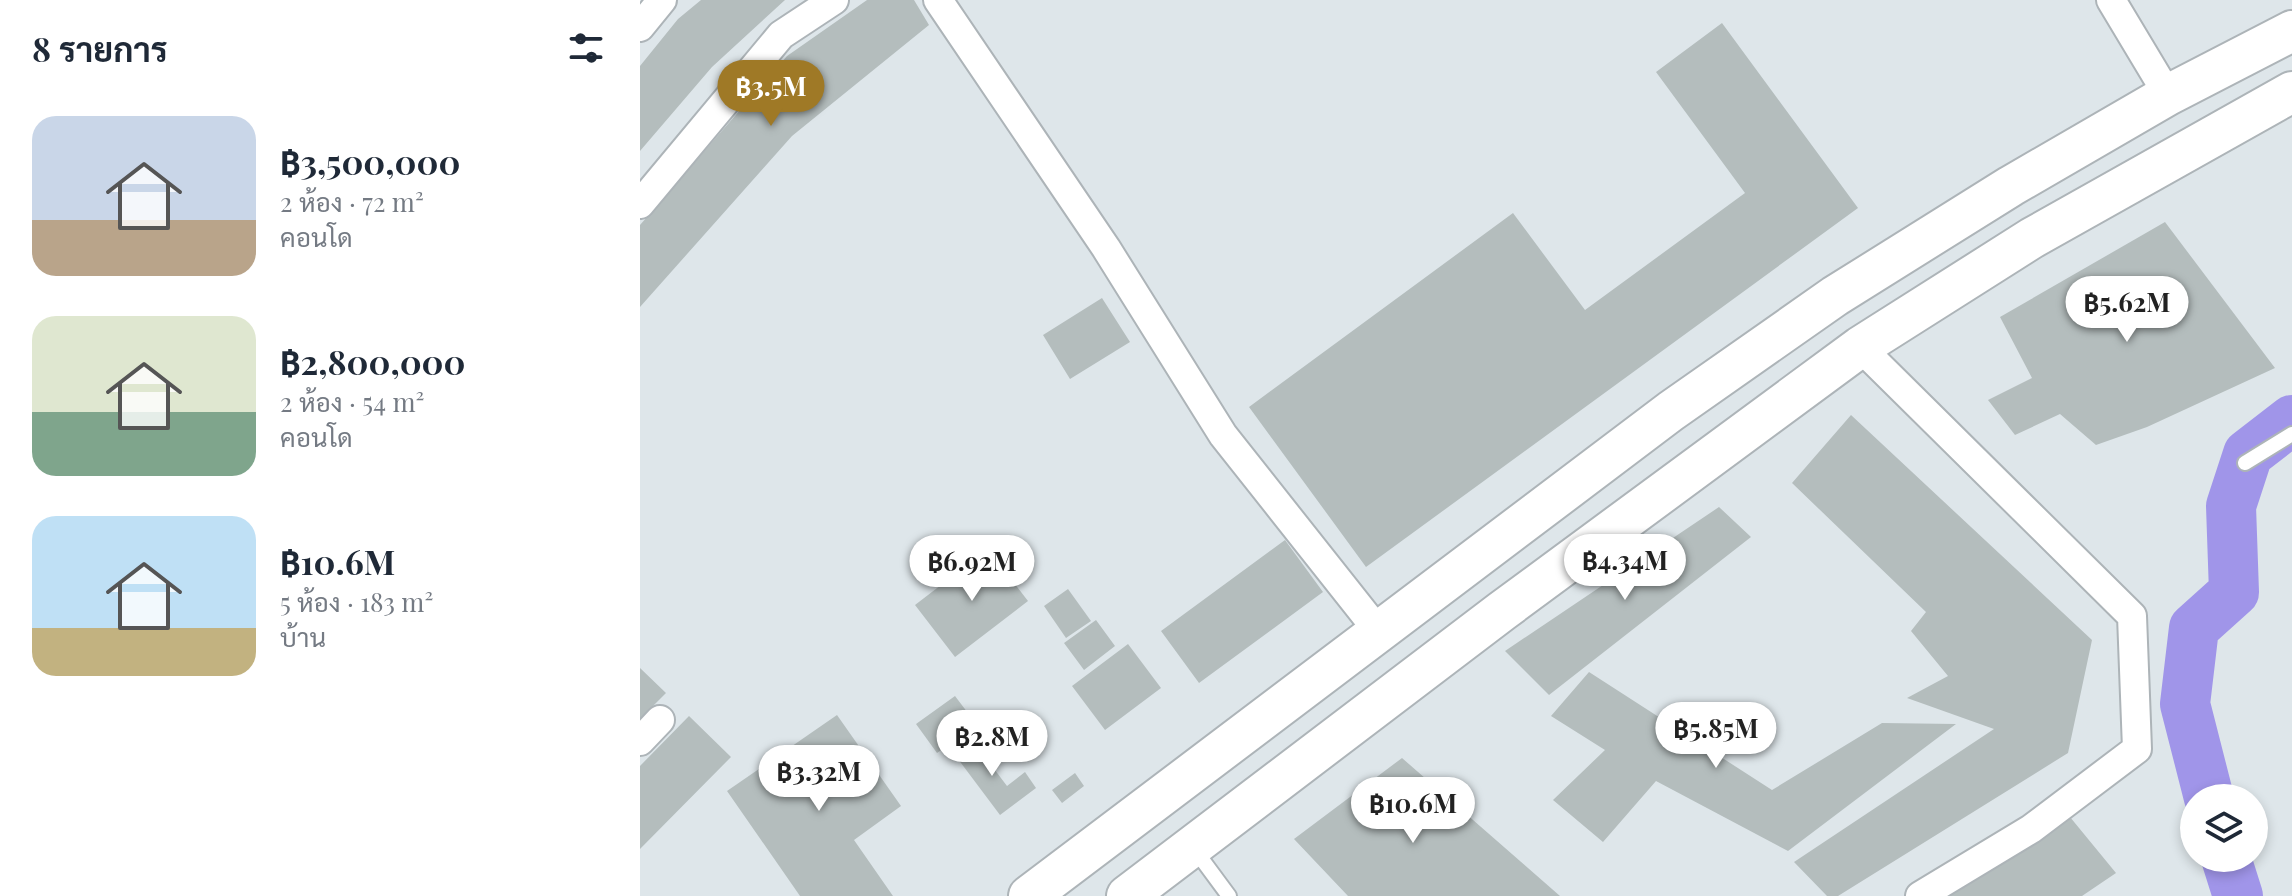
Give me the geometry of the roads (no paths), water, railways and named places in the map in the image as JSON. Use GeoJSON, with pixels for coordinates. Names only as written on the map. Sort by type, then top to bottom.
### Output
{"type":"FeatureCollection","features":[{"type":"Feature","properties":{"kind":"main road"},"geometry":{"type":"LineString","coordinates":[[1029,896],[1671,411],[1835,296],[2011,186],[2168,95],[2292,31]]}},
{"type":"Feature","properties":{"kind":"main road"},"geometry":{"type":"LineString","coordinates":[[1127,896],[1502,611],[1860,347],[2032,238],[2292,92]]}},
{"type":"Feature","properties":{"kind":"street"},"geometry":{"type":"LineString","coordinates":[[640,27],[662,0]]}},
{"type":"Feature","properties":{"kind":"street"},"geometry":{"type":"LineString","coordinates":[[640,204],[781,35],[834,0]]}},
{"type":"Feature","properties":{"kind":"street"},"geometry":{"type":"LineString","coordinates":[[938,0],[1106,248],[1223,435],[1379,632]]}},
{"type":"Feature","properties":{"kind":"street"},"geometry":{"type":"LineString","coordinates":[[2111,0],[2168,95]]}},
{"type":"Feature","properties":{"kind":"street"},"geometry":{"type":"LineString","coordinates":[[1860,347],[2132,616],[2137,749],[2031,829],[1920,896]]}},
{"type":"Feature","properties":{"kind":"street"},"geometry":{"type":"LineString","coordinates":[[640,741],[660,720]]}},
{"type":"Feature","properties":{"kind":"lane"},"geometry":{"type":"LineString","coordinates":[[2245,463],[2292,434]]}},
{"type":"Feature","properties":{"kind":"lane"},"geometry":{"type":"LineString","coordinates":[[1192,846],[1229,896]]}},
{"type":"Feature","properties":{"kind":"waterway"},"geometry":{"type":"LineString","coordinates":[[2205,784],[2185,704],[2194,628],[2234,592],[2231,506],[2248,454],[2292,420]]}},
{"type":"Feature","properties":{"kind":"waterway"},"geometry":{"type":"LineString","coordinates":[[2230,872],[2238,896]]}}]}
